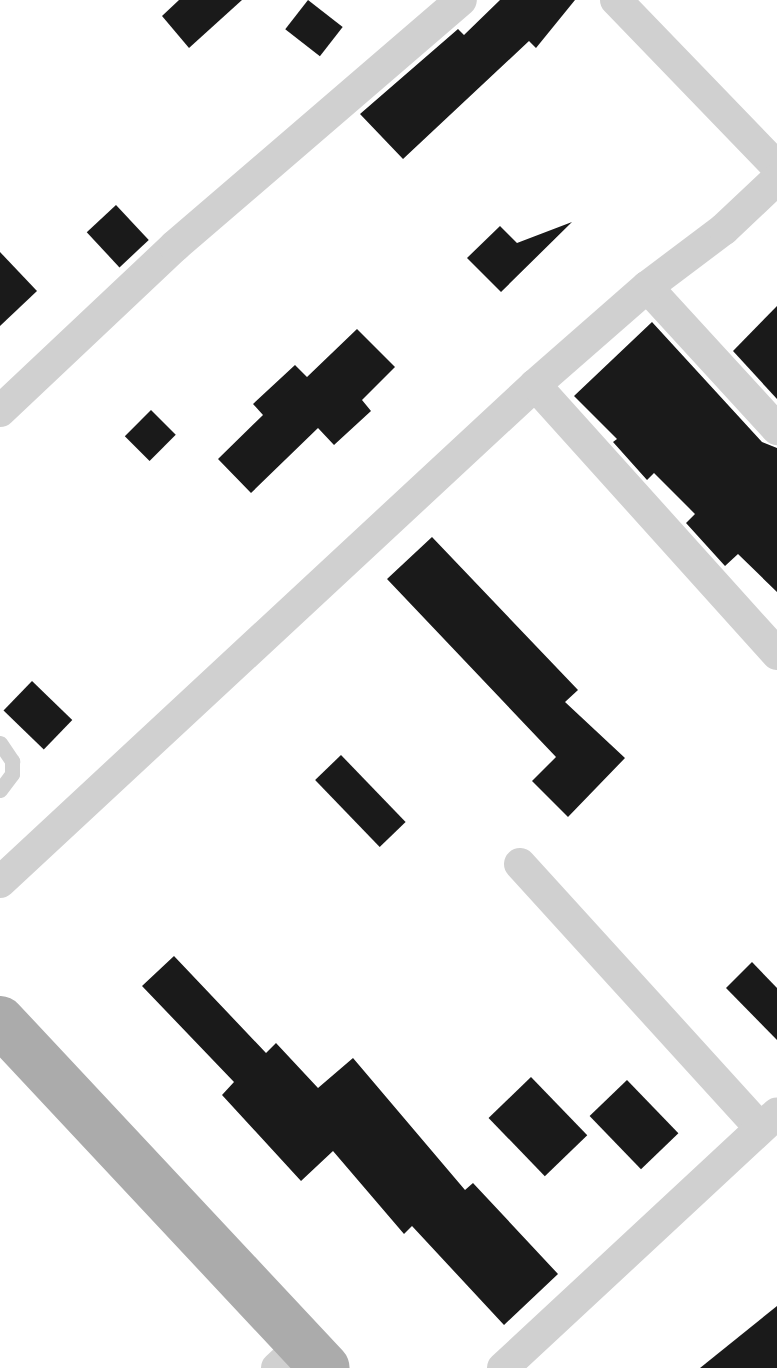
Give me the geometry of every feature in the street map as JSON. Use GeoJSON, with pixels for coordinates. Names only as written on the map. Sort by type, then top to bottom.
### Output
{"type":"FeatureCollection","features":[{"type":"Feature","properties":{"kind":"main road"},"geometry":{"type":"LineString","coordinates":[[0,1022],[302,1360]]}},
{"type":"Feature","properties":{"kind":"street"},"geometry":{"type":"LineString","coordinates":[[0,412],[175,246],[461,0]]}},
{"type":"Feature","properties":{"kind":"street"},"geometry":{"type":"LineString","coordinates":[[616,0],[777,167]]}},
{"type":"Feature","properties":{"kind":"street"},"geometry":{"type":"LineString","coordinates":[[0,882],[535,385],[647,287],[724,229],[777,178]]}},
{"type":"Feature","properties":{"kind":"street"},"geometry":{"type":"LineString","coordinates":[[647,287],[777,428]]}},
{"type":"Feature","properties":{"kind":"street"},"geometry":{"type":"LineString","coordinates":[[535,385],[777,654]]}},
{"type":"Feature","properties":{"kind":"street"},"geometry":{"type":"LineString","coordinates":[[503,1368],[768,1120],[520,864]]}},
{"type":"Feature","properties":{"kind":"lane"},"geometry":{"type":"LineString","coordinates":[[0,743],[12,762],[12,774],[0,790]]}},
{"type":"Feature","properties":{"kind":"building"},"geometry":{"type":"Polygon","coordinates":[[[179,0],[242,0],[189,48],[162,16],[179,0]]]}},
{"type":"Feature","properties":{"kind":"building"},"geometry":{"type":"Polygon","coordinates":[[[308,0],[343,27],[320,56],[285,29],[308,0]]]}},
{"type":"Feature","properties":{"kind":"building"},"geometry":{"type":"Polygon","coordinates":[[[500,0],[575,0],[536,48],[529,41],[403,159],[360,114],[458,29],[464,35],[500,0]]]}},
{"type":"Feature","properties":{"kind":"building"},"geometry":{"type":"Polygon","coordinates":[[[116,205],[149,240],[119,267],[87,232],[116,205]]]}},
{"type":"Feature","properties":{"kind":"building"},"geometry":{"type":"Polygon","coordinates":[[[572,222],[501,292],[467,258],[500,226],[517,243],[572,222]]]}},
{"type":"Feature","properties":{"kind":"building"},"geometry":{"type":"Polygon","coordinates":[[[0,252],[37,291],[0,326],[0,252]]]}},
{"type":"Feature","properties":{"kind":"building"},"geometry":{"type":"Polygon","coordinates":[[[777,306],[777,399],[733,351],[777,306]]]}},
{"type":"Feature","properties":{"kind":"building"},"geometry":{"type":"Polygon","coordinates":[[[652,322],[762,442],[777,448],[777,592],[738,554],[725,566],[686,523],[695,514],[654,473],[647,480],[613,442],[617,439],[574,396],[652,322]]]}},
{"type":"Feature","properties":{"kind":"building"},"geometry":{"type":"Polygon","coordinates":[[[357,329],[395,367],[362,400],[371,411],[334,445],[318,428],[251,493],[218,459],[263,415],[253,404],[295,365],[307,377],[357,329]]]}},
{"type":"Feature","properties":{"kind":"building"},"geometry":{"type":"Polygon","coordinates":[[[151,410],[176,435],[150,461],[125,436],[151,410]]]}},
{"type":"Feature","properties":{"kind":"building"},"geometry":{"type":"Polygon","coordinates":[[[432,537],[578,690],[565,702],[625,758],[568,817],[532,781],[556,757],[387,579],[432,537]]]}},
{"type":"Feature","properties":{"kind":"building"},"geometry":{"type":"Polygon","coordinates":[[[32,681],[72,720],[44,749],[4,710],[32,681]]]}},
{"type":"Feature","properties":{"kind":"building"},"geometry":{"type":"Polygon","coordinates":[[[341,755],[406,822],[380,847],[315,780],[341,755]]]}},
{"type":"Feature","properties":{"kind":"building"},"geometry":{"type":"Polygon","coordinates":[[[174,956],[266,1053],[276,1043],[318,1088],[353,1058],[465,1190],[473,1183],[558,1274],[504,1325],[412,1226],[404,1234],[333,1151],[301,1181],[222,1095],[234,1082],[142,986],[174,956]]]}},
{"type":"Feature","properties":{"kind":"building"},"geometry":{"type":"Polygon","coordinates":[[[752,962],[777,988],[777,1040],[726,988],[752,962]]]}},
{"type":"Feature","properties":{"kind":"building"},"geometry":{"type":"Polygon","coordinates":[[[531,1077],[587,1135],[545,1176],[489,1118],[531,1077]]]}},
{"type":"Feature","properties":{"kind":"building"},"geometry":{"type":"Polygon","coordinates":[[[627,1080],[678,1133],[641,1169],[590,1116],[627,1080]]]}},
{"type":"Feature","properties":{"kind":"building"},"geometry":{"type":"Polygon","coordinates":[[[777,1306],[777,1368],[700,1368],[777,1306]]]}}]}
